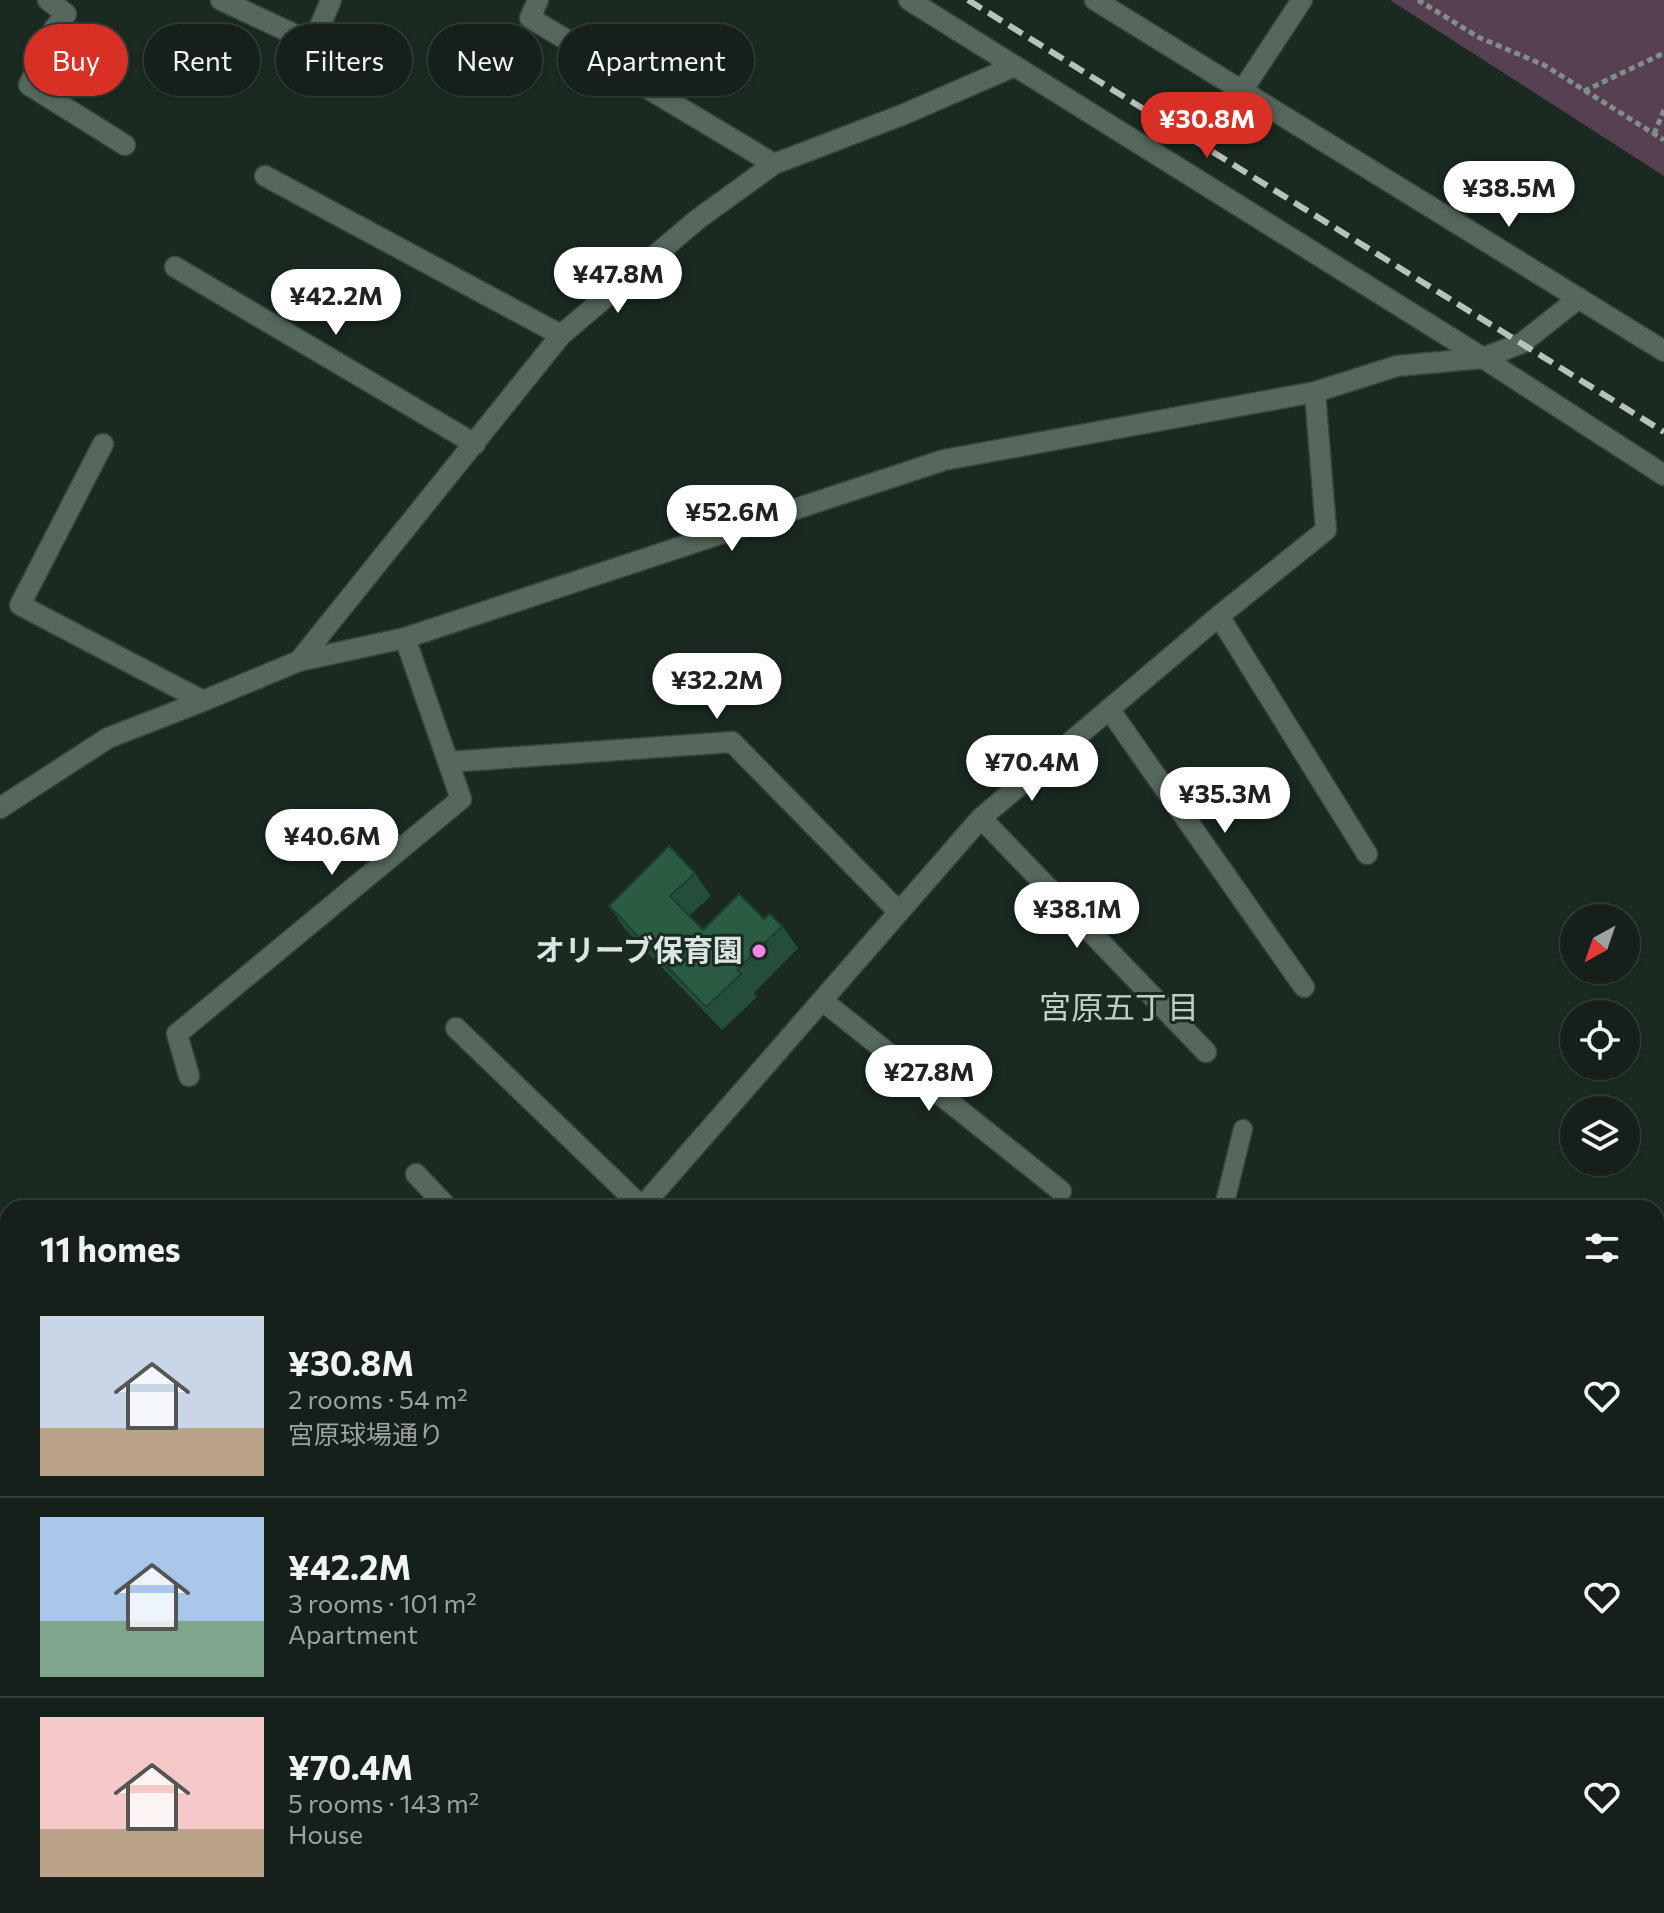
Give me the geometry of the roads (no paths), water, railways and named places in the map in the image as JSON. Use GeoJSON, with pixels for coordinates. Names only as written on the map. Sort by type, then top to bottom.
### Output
{"type":"FeatureCollection","features":[{"type":"Feature","properties":{"kind":"street"},"geometry":{"type":"LineString","coordinates":[[48,0],[70,7],[54,29],[29,85],[125,145]]}},
{"type":"Feature","properties":{"kind":"street"},"geometry":{"type":"LineString","coordinates":[[221,0],[276,26]]}},
{"type":"Feature","properties":{"kind":"street"},"geometry":{"type":"LineString","coordinates":[[321,24],[331,0]]}},
{"type":"Feature","properties":{"kind":"street"},"geometry":{"type":"LineString","coordinates":[[538,0],[530,18],[774,164]]}},
{"type":"Feature","properties":{"kind":"street"},"geometry":{"type":"LineString","coordinates":[[909,0],[1483,358],[1664,475]]}},
{"type":"Feature","properties":{"kind":"street"},"geometry":{"type":"LineString","coordinates":[[1095,0],[1664,351]]}},
{"type":"Feature","properties":{"kind":"street"},"geometry":{"type":"LineString","coordinates":[[1242,91],[1302,0]]}},
{"type":"Feature","properties":{"kind":"street"},"geometry":{"type":"LineString","coordinates":[[299,661],[561,335],[698,219],[774,164],[902,115],[1015,66]]}},
{"type":"Feature","properties":{"kind":"street"},"geometry":{"type":"LineString","coordinates":[[265,176],[561,335]]}},
{"type":"Feature","properties":{"kind":"street"},"geometry":{"type":"LineString","coordinates":[[175,267],[475,444]]}},
{"type":"Feature","properties":{"kind":"street"},"geometry":{"type":"LineString","coordinates":[[0,808],[108,738],[299,661],[405,638],[944,460],[1315,392],[1397,366],[1483,358],[1522,343],[1579,298]]}},
{"type":"Feature","properties":{"kind":"street"},"geometry":{"type":"LineString","coordinates":[[647,1200],[981,818],[1219,616],[1326,530],[1315,392]]}},
{"type":"Feature","properties":{"kind":"street"},"geometry":{"type":"LineString","coordinates":[[103,444],[20,605],[203,701]]}},
{"type":"Feature","properties":{"kind":"street"},"geometry":{"type":"LineString","coordinates":[[1219,616],[1367,854]]}},
{"type":"Feature","properties":{"kind":"street"},"geometry":{"type":"LineString","coordinates":[[189,1076],[177,1034],[461,799],[405,638]]}},
{"type":"Feature","properties":{"kind":"street"},"geometry":{"type":"LineString","coordinates":[[1109,709],[1304,987]]}},
{"type":"Feature","properties":{"kind":"street"},"geometry":{"type":"LineString","coordinates":[[448,762],[732,742],[899,912]]}},
{"type":"Feature","properties":{"kind":"street"},"geometry":{"type":"LineString","coordinates":[[981,818],[1206,1052]]}},
{"type":"Feature","properties":{"kind":"street"},"geometry":{"type":"LineString","coordinates":[[823,1001],[1061,1191]]}},
{"type":"Feature","properties":{"kind":"street"},"geometry":{"type":"LineString","coordinates":[[456,1028],[634,1200]]}},
{"type":"Feature","properties":{"kind":"street"},"geometry":{"type":"LineString","coordinates":[[416,1174],[440,1200]]}},
{"type":"Feature","properties":{"kind":"lane"},"geometry":{"type":"LineString","coordinates":[[1225,1200],[1243,1129]]}},
{"type":"Feature","properties":{"kind":"railway"},"geometry":{"type":"LineString","coordinates":[[968,0],[1664,432]]}},
{"type":"Feature","properties":{"kind":"place","name":"オリーブ保育園"},"geometry":{"type":"Point","coordinates":[759,951]}},
{"type":"Feature","properties":{"kind":"district","name":"宮原五丁目"},"geometry":{"type":"Point","coordinates":[1119,1008]}}]}
